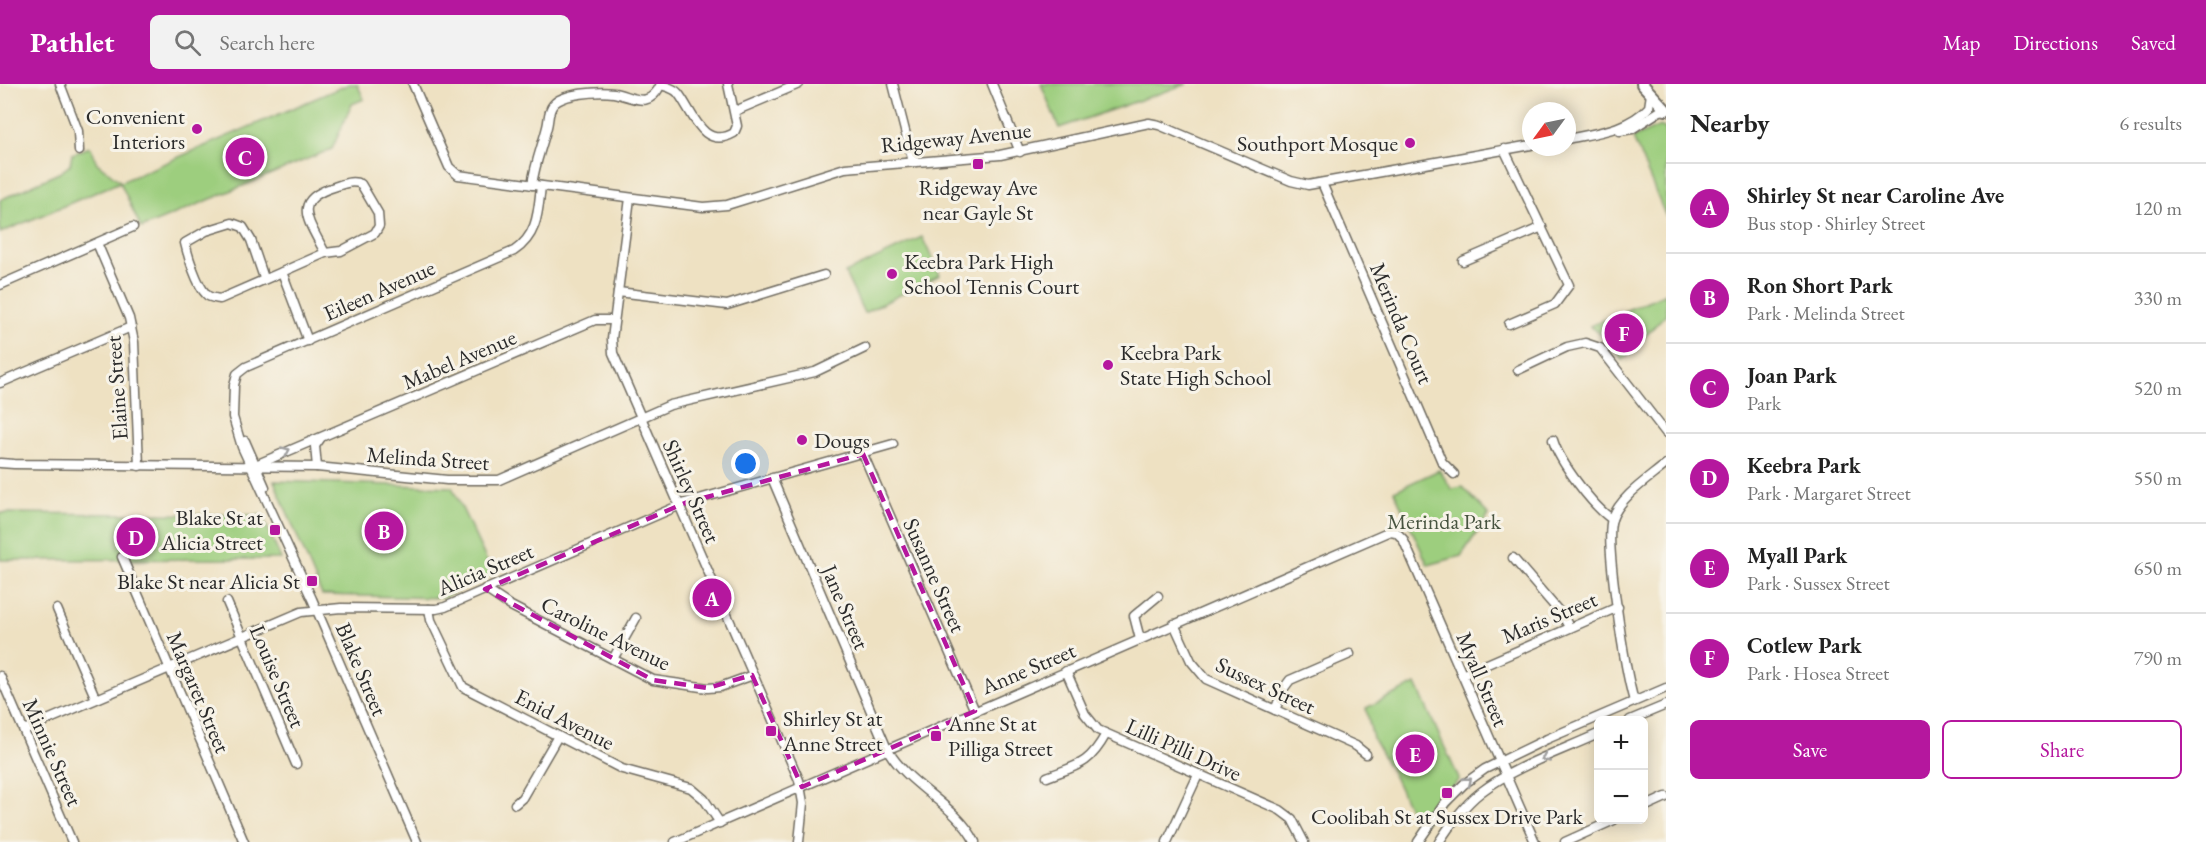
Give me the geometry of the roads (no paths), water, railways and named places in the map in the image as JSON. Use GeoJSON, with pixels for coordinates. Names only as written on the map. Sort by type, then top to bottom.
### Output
{"type":"FeatureCollection","features":[{"type":"Feature","properties":{"kind":"main road"},"geometry":{"type":"LineString","coordinates":[[1642,84],[1666,103]]}},
{"type":"Feature","properties":{"kind":"main road"},"geometry":{"type":"LineString","coordinates":[[1650,89],[1666,110]]}},
{"type":"Feature","properties":{"kind":"street"},"geometry":{"type":"LineString","coordinates":[[60,84],[78,131],[79,151]]}},
{"type":"Feature","properties":{"kind":"street","name":"Ridgeway Avenue"},"geometry":{"type":"LineString","coordinates":[[413,84],[449,167],[458,175],[691,206],[719,207],[845,168],[1000,155],[1149,123],[1159,124],[1291,181],[1308,185],[1522,146]]}},
{"type":"Feature","properties":{"kind":"street"},"geometry":{"type":"LineString","coordinates":[[532,185],[539,150],[554,104],[563,97],[573,94],[610,93],[643,100],[655,94],[661,84],[678,93],[697,126],[713,135],[724,137],[736,131],[737,122],[728,84]]}},
{"type":"Feature","properties":{"kind":"street"},"geometry":{"type":"LineString","coordinates":[[735,111],[799,84]]}},
{"type":"Feature","properties":{"kind":"street"},"geometry":{"type":"LineString","coordinates":[[893,84],[913,162]]}},
{"type":"Feature","properties":{"kind":"street"},"geometry":{"type":"LineString","coordinates":[[992,84],[1020,152]]}},
{"type":"Feature","properties":{"kind":"street"},"geometry":{"type":"LineString","coordinates":[[1607,131],[1628,124],[1644,113],[1649,107],[1650,89]]}},
{"type":"Feature","properties":{"kind":"street"},"geometry":{"type":"LineString","coordinates":[[1576,137],[1632,129],[1660,111],[1666,110]]}},
{"type":"Feature","properties":{"kind":"street"},"geometry":{"type":"LineString","coordinates":[[1504,149],[1569,285],[1555,304],[1509,324]]}},
{"type":"Feature","properties":{"kind":"street"},"geometry":{"type":"LineString","coordinates":[[264,278],[251,240],[243,227],[232,223],[206,231],[185,243],[189,260],[206,295],[220,299],[325,253],[341,251],[375,233],[379,226],[378,213],[362,184],[354,181],[321,191],[309,200],[306,207],[307,216],[325,253]]}},
{"type":"Feature","properties":{"kind":"street","name":"Merinda Court"},"geometry":{"type":"LineString","coordinates":[[1322,183],[1442,462],[1454,474]]}},
{"type":"Feature","properties":{"kind":"street","name":"Eileen Avenue"},"geometry":{"type":"LineString","coordinates":[[234,423],[232,417],[234,385],[241,370],[514,251],[526,241],[534,229],[541,186]]}},
{"type":"Feature","properties":{"kind":"street","name":"Shirley Street"},"geometry":{"type":"LineString","coordinates":[[630,198],[614,320],[613,353],[802,787]]}},
{"type":"Feature","properties":{"kind":"street"},"geometry":{"type":"LineString","coordinates":[[1463,261],[1542,226]]}},
{"type":"Feature","properties":{"kind":"street"},"geometry":{"type":"LineString","coordinates":[[0,285],[134,227]]}},
{"type":"Feature","properties":{"kind":"street","name":"Elaine Street"},"geometry":{"type":"LineString","coordinates":[[97,243],[129,318],[134,342],[139,466]]}},
{"type":"Feature","properties":{"kind":"street"},"geometry":{"type":"LineString","coordinates":[[282,272],[308,341]]}},
{"type":"Feature","properties":{"kind":"street"},"geometry":{"type":"LineString","coordinates":[[618,292],[727,305],[824,275]]}},
{"type":"Feature","properties":{"kind":"street","name":"Mabel Avenue"},"geometry":{"type":"LineString","coordinates":[[255,466],[595,320],[614,320]]}},
{"type":"Feature","properties":{"kind":"street"},"geometry":{"type":"LineString","coordinates":[[0,383],[130,327]]}},
{"type":"Feature","properties":{"kind":"street"},"geometry":{"type":"LineString","coordinates":[[1518,370],[1567,347],[1585,343],[1600,348],[1666,433]]}},
{"type":"Feature","properties":{"kind":"street","name":"Melinda Street"},"geometry":{"type":"LineString","coordinates":[[0,463],[14,465],[317,467],[447,480],[499,480],[640,417],[684,401],[815,372],[865,348]]}},
{"type":"Feature","properties":{"kind":"street","name":"Blake Street"},"geometry":{"type":"LineString","coordinates":[[234,423],[255,466],[417,842]]}},
{"type":"Feature","properties":{"kind":"street"},"geometry":{"type":"LineString","coordinates":[[317,467],[315,446],[320,439]]}},
{"type":"Feature","properties":{"kind":"street"},"geometry":{"type":"LineString","coordinates":[[1553,440],[1560,458],[1599,508],[1612,519]]}},
{"type":"Feature","properties":{"kind":"street","name":"Alicia Street"},"geometry":{"type":"LineString","coordinates":[[24,730],[301,612],[316,609],[446,607],[679,505],[893,444]]}},
{"type":"Feature","properties":{"kind":"street","name":"Susanne Street"},"geometry":{"type":"LineString","coordinates":[[863,454],[975,711]]}},
{"type":"Feature","properties":{"kind":"street"},"geometry":{"type":"LineString","coordinates":[[1634,701],[1629,684],[1609,535],[1612,519],[1627,497],[1666,464]]}},
{"type":"Feature","properties":{"kind":"street","name":"Jane Street"},"geometry":{"type":"LineString","coordinates":[[772,478],[888,749],[908,776],[959,821],[975,842]]}},
{"type":"Feature","properties":{"kind":"street","name":"Anne Street"},"geometry":{"type":"LineString","coordinates":[[675,842],[1384,533],[1396,532]]}},
{"type":"Feature","properties":{"kind":"street","name":"Myall Street"},"geometry":{"type":"LineString","coordinates":[[1396,532],[1403,539],[1535,842]]}},
{"type":"Feature","properties":{"kind":"street","name":"Margaret Street"},"geometry":{"type":"LineString","coordinates":[[122,557],[244,842]]}},
{"type":"Feature","properties":{"kind":"street"},"geometry":{"type":"LineString","coordinates":[[1513,558],[1563,616],[1569,627]]}},
{"type":"Feature","properties":{"kind":"street","name":"Caroline Avenue"},"geometry":{"type":"LineString","coordinates":[[485,589],[509,605],[652,680],[682,686],[720,687],[753,675]]}},
{"type":"Feature","properties":{"kind":"street"},"geometry":{"type":"LineString","coordinates":[[1140,639],[1134,616],[1158,596]]}},
{"type":"Feature","properties":{"kind":"street","name":"Louise Street"},"geometry":{"type":"LineString","coordinates":[[227,602],[296,764]]}},
{"type":"Feature","properties":{"kind":"street","name":"Maris Street"},"geometry":{"type":"LineString","coordinates":[[1462,675],[1618,607]]}},
{"type":"Feature","properties":{"kind":"street"},"geometry":{"type":"LineString","coordinates":[[57,609],[96,699]]}},
{"type":"Feature","properties":{"kind":"street","name":"Enid Avenue"},"geometry":{"type":"LineString","coordinates":[[429,609],[431,621],[463,687],[622,769],[691,788],[704,799],[720,823]]}},
{"type":"Feature","properties":{"kind":"street"},"geometry":{"type":"LineString","coordinates":[[613,659],[636,618]]}},
{"type":"Feature","properties":{"kind":"street","name":"Sussex Street"},"geometry":{"type":"LineString","coordinates":[[1174,624],[1191,661],[1206,679],[1356,746],[1366,754]]}},
{"type":"Feature","properties":{"kind":"street"},"geometry":{"type":"LineString","coordinates":[[1275,710],[1290,680],[1350,654]]}},
{"type":"Feature","properties":{"kind":"street","name":"Lilli Pilli Drive"},"geometry":{"type":"LineString","coordinates":[[1066,671],[1092,726],[1287,815],[1295,823],[1304,842]]}},
{"type":"Feature","properties":{"kind":"street","name":"Minnie Street"},"geometry":{"type":"LineString","coordinates":[[0,676],[72,842]]}},
{"type":"Feature","properties":{"kind":"street"},"geometry":{"type":"LineString","coordinates":[[1418,842],[1438,812],[1474,776],[1499,761],[1666,688]]}},
{"type":"Feature","properties":{"kind":"street"},"geometry":{"type":"LineString","coordinates":[[1640,716],[1666,705]]}},
{"type":"Feature","properties":{"kind":"street"},"geometry":{"type":"LineString","coordinates":[[1047,777],[1091,758],[1106,734]]}},
{"type":"Feature","properties":{"kind":"street"},"geometry":{"type":"LineString","coordinates":[[515,804],[522,798],[558,736]]}},
{"type":"Feature","properties":{"kind":"street"},"geometry":{"type":"LineString","coordinates":[[1439,842],[1457,816],[1473,799],[1506,776],[1594,737]]}},
{"type":"Feature","properties":{"kind":"street"},"geometry":{"type":"LineString","coordinates":[[1167,842],[1198,775]]}},
{"type":"Feature","properties":{"kind":"street"},"geometry":{"type":"LineString","coordinates":[[799,842],[803,803],[802,787]]}},
{"type":"Feature","properties":{"kind":"street"},"geometry":{"type":"LineString","coordinates":[[1648,805],[1666,797]]}},
{"type":"Feature","properties":{"kind":"street"},"geometry":{"type":"LineString","coordinates":[[1567,841],[1603,824]]}},
{"type":"Feature","properties":{"kind":"place","name":"Convenient Interiors"},"geometry":{"type":"Point","coordinates":[197,129]}},
{"type":"Feature","properties":{"kind":"place","name":"Southport Mosque"},"geometry":{"type":"Point","coordinates":[1410,143]}},
{"type":"Feature","properties":{"kind":"place","name":"Joan Park"},"geometry":{"type":"Point","coordinates":[245,157]}},
{"type":"Feature","properties":{"kind":"place","name":"Ridgeway Ave near Gayle St"},"geometry":{"type":"Point","coordinates":[978,164]}},
{"type":"Feature","properties":{"kind":"place","name":"Keebra Park High School Tennis Court"},"geometry":{"type":"Point","coordinates":[892,274]}},
{"type":"Feature","properties":{"kind":"place","name":"Cotlew Park"},"geometry":{"type":"Point","coordinates":[1624,333]}},
{"type":"Feature","properties":{"kind":"place","name":"Keebra Park State High School"},"geometry":{"type":"Point","coordinates":[1108,365]}},
{"type":"Feature","properties":{"kind":"place","name":"Dougs"},"geometry":{"type":"Point","coordinates":[802,440]}},
{"type":"Feature","properties":{"kind":"place","name":"Blake St at Alicia Street"},"geometry":{"type":"Point","coordinates":[275,530]}},
{"type":"Feature","properties":{"kind":"place","name":"Ron Short Park"},"geometry":{"type":"Point","coordinates":[384,531]}},
{"type":"Feature","properties":{"kind":"place","name":"Keebra Park"},"geometry":{"type":"Point","coordinates":[136,537]}},
{"type":"Feature","properties":{"kind":"place","name":"Blake St near Alicia St"},"geometry":{"type":"Point","coordinates":[312,581]}},
{"type":"Feature","properties":{"kind":"place","name":"Shirley St near Caroline Ave"},"geometry":{"type":"Point","coordinates":[712,598]}},
{"type":"Feature","properties":{"kind":"place","name":"Shirley St at Anne Street"},"geometry":{"type":"Point","coordinates":[771,731]}},
{"type":"Feature","properties":{"kind":"place","name":"Anne St at Pilliga Street"},"geometry":{"type":"Point","coordinates":[936,736]}},
{"type":"Feature","properties":{"kind":"place","name":"Myall Park"},"geometry":{"type":"Point","coordinates":[1415,754]}},
{"type":"Feature","properties":{"kind":"place","name":"Coolibah St at Sussex Drive Park"},"geometry":{"type":"Point","coordinates":[1447,793]}},
{"type":"Feature","properties":{"kind":"park label","name":"Merinda Park"},"geometry":{"type":"Point","coordinates":[1444,521]}}]}
